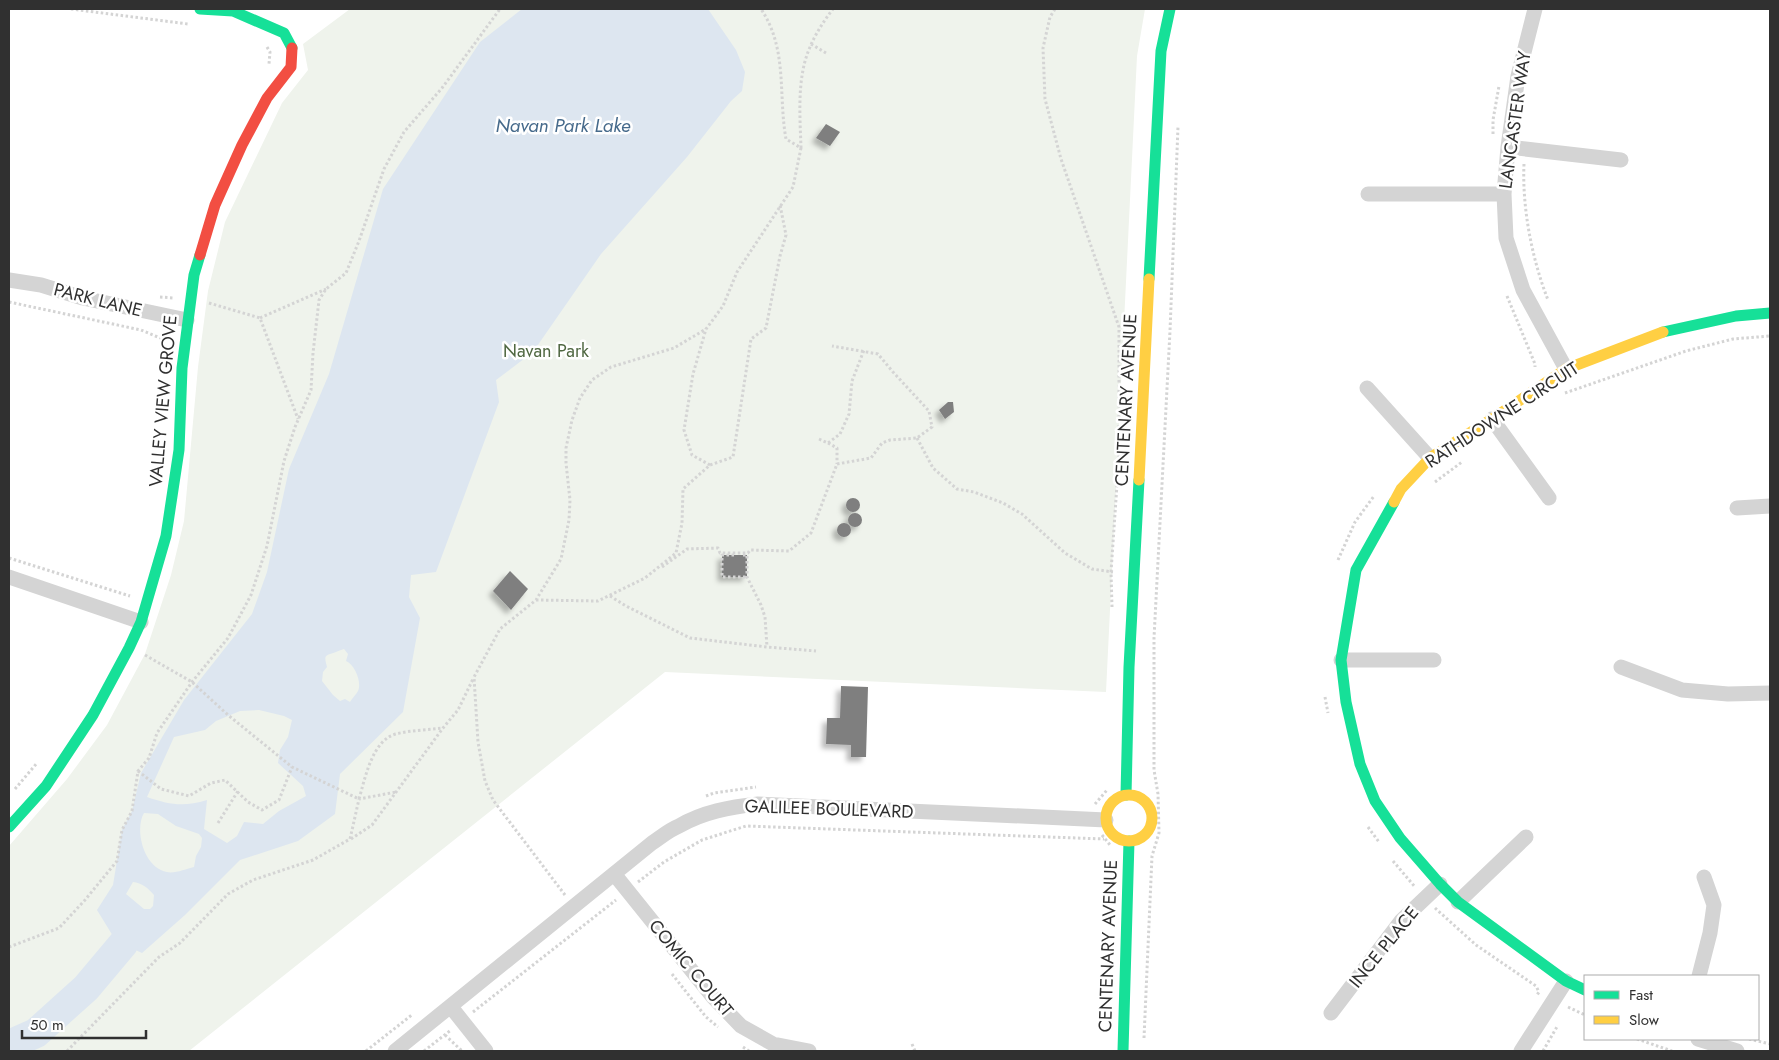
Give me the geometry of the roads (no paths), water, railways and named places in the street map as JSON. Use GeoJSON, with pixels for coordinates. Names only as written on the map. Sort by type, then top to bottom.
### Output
{"type":"FeatureCollection","features":[{"type":"Feature","properties":{"kind":"street","name":"VALLEY VIEW GROVE"},"geometry":{"type":"LineString","coordinates":[[9,826],[46,786],[93,714],[141,622],[166,536],[179,450],[182,368],[194,275],[215,205],[242,145],[267,98],[291,67],[293,49],[284,32],[233,12],[200,9]]}},
{"type":"Feature","properties":{"kind":"street","name":"CENTENARY AVENUE"},"geometry":{"type":"LineString","coordinates":[[1126,795],[1129,667],[1161,60],[1170,9]]}},
{"type":"Feature","properties":{"kind":"street","name":"LANCASTER WAY"},"geometry":{"type":"LineString","coordinates":[[1535,9],[1518,76],[1508,147],[1504,194],[1506,238],[1523,290],[1566,369]]}},
{"type":"Feature","properties":{"kind":"street"},"geometry":{"type":"LineString","coordinates":[[1508,147],[1621,160]]}},
{"type":"Feature","properties":{"kind":"street"},"geometry":{"type":"LineString","coordinates":[[1368,194],[1504,194]]}},
{"type":"Feature","properties":{"kind":"street","name":"PARK LANE"},"geometry":{"type":"LineString","coordinates":[[9,280],[41,285],[84,298],[187,320]]}},
{"type":"Feature","properties":{"kind":"street","name":"RATHDOWNE CIRCUIT"},"geometry":{"type":"LineString","coordinates":[[1584,990],[1566,981],[1458,902],[1400,838],[1375,801],[1360,764],[1346,702],[1341,660],[1356,570],[1401,489],[1430,458],[1566,369],[1664,331],[1736,316],[1770,313]]}},
{"type":"Feature","properties":{"kind":"street"},"geometry":{"type":"LineString","coordinates":[[1367,388],[1430,458]]}},
{"type":"Feature","properties":{"kind":"street"},"geometry":{"type":"LineString","coordinates":[[1492,419],[1549,498]]}},
{"type":"Feature","properties":{"kind":"street"},"geometry":{"type":"LineString","coordinates":[[1737,508],[1770,506]]}},
{"type":"Feature","properties":{"kind":"street"},"geometry":{"type":"LineString","coordinates":[[9,577],[141,622]]}},
{"type":"Feature","properties":{"kind":"street"},"geometry":{"type":"LineString","coordinates":[[1341,660],[1434,660]]}},
{"type":"Feature","properties":{"kind":"street"},"geometry":{"type":"LineString","coordinates":[[1621,667],[1682,690],[1728,694],[1770,693]]}},
{"type":"Feature","properties":{"kind":"street"},"geometry":{"type":"LineString","coordinates":[[1126,795],[1134,795],[1141,798],[1150,809],[1152,816],[1151,824],[1143,836],[1129,841],[1116,837],[1111,833],[1106,820],[1106,812],[1109,806],[1119,796],[1126,795]]}},
{"type":"Feature","properties":{"kind":"street","name":"GALILEE BOULEVARD"},"geometry":{"type":"LineString","coordinates":[[395,1051],[451,1007],[569,901],[615,875],[652,843],[679,826],[707,814],[740,806],[758,804],[1106,820]]}},
{"type":"Feature","properties":{"kind":"street"},"geometry":{"type":"LineString","coordinates":[[1458,902],[1526,837]]}},
{"type":"Feature","properties":{"kind":"street","name":"CENTENARY AVENUE"},"geometry":{"type":"LineString","coordinates":[[1123,1051],[1129,841]]}},
{"type":"Feature","properties":{"kind":"street","name":"COMIC COURT"},"geometry":{"type":"LineString","coordinates":[[615,875],[713,998],[741,1026],[774,1044],[809,1051]]}},
{"type":"Feature","properties":{"kind":"street"},"geometry":{"type":"LineString","coordinates":[[1699,975],[1710,933],[1714,906],[1704,877]]}},
{"type":"Feature","properties":{"kind":"street","name":"INCE PLACE"},"geometry":{"type":"LineString","coordinates":[[1331,1013],[1401,921],[1440,884]]}},
{"type":"Feature","properties":{"kind":"street"},"geometry":{"type":"LineString","coordinates":[[1521,1051],[1566,981]]}},
{"type":"Feature","properties":{"kind":"street"},"geometry":{"type":"LineString","coordinates":[[451,1007],[486,1051]]}},
{"type":"Feature","properties":{"kind":"street"},"geometry":{"type":"LineString","coordinates":[[1701,1040],[1737,1051]]}},
{"type":"Feature","properties":{"kind":"water","name":"Navan Park Lake"},"geometry":{"type":"Polygon","coordinates":[[[522,9],[708,9],[736,50],[745,72],[742,91],[731,101],[687,157],[601,254],[533,352],[496,380],[499,402],[436,572],[411,575],[409,597],[420,618],[403,712],[340,774],[335,814],[298,841],[240,860],[185,915],[142,953],[116,941],[97,910],[113,885],[122,830],[132,811],[141,773],[184,700],[252,614],[267,572],[289,469],[329,374],[383,189],[480,42],[522,9]],[[344,649],[326,656],[327,667],[323,672],[322,681],[340,701],[345,699],[350,702],[358,691],[359,683],[355,670],[346,661],[348,654],[344,649]],[[259,710],[240,711],[216,721],[205,730],[174,737],[147,797],[177,804],[191,804],[207,800],[204,829],[227,843],[237,836],[244,822],[263,824],[279,811],[306,796],[303,786],[278,763],[280,750],[288,737],[292,720],[284,716],[259,710]],[[144,813],[140,829],[143,847],[152,863],[159,869],[167,872],[177,872],[194,867],[196,856],[201,847],[202,838],[199,834],[176,826],[158,814],[144,813]],[[133,882],[126,894],[144,909],[150,909],[153,906],[154,895],[139,883],[133,882]]]}},
{"type":"Feature","properties":{"kind":"waterway"},"geometry":{"type":"LineString","coordinates":[[9,1045],[36,1033],[86,988],[123,944]]}},
{"type":"Feature","properties":{"kind":"park label","name":"Navan Park"},"geometry":{"type":"Point","coordinates":[546,351]}}]}
